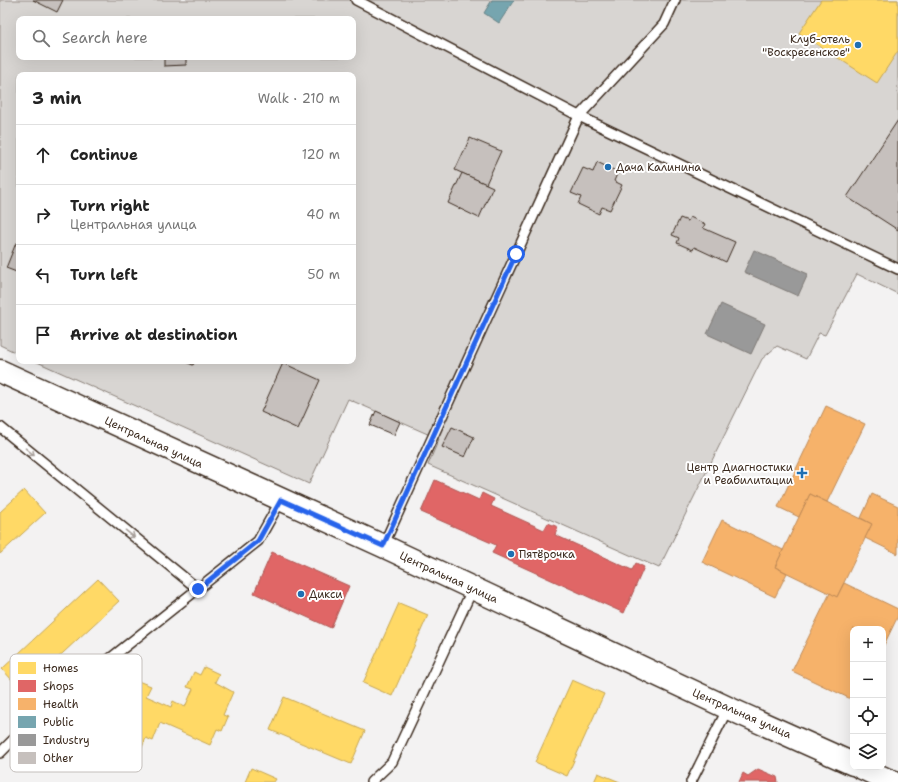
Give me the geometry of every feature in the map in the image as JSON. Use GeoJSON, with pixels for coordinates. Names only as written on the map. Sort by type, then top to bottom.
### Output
{"type":"FeatureCollection","features":[{"type":"Feature","properties":{"kind":"main road","name":"Центральная улица"},"geometry":{"type":"LineString","coordinates":[[0,371],[383,546],[728,708],[850,763]]}},
{"type":"Feature","properties":{"kind":"main road"},"geometry":{"type":"LineString","coordinates":[[866,770],[892,782]]}},
{"type":"Feature","properties":{"kind":"lane"},"geometry":{"type":"LineString","coordinates":[[356,0],[579,116],[898,269]]}},
{"type":"Feature","properties":{"kind":"lane"},"geometry":{"type":"LineString","coordinates":[[383,546],[579,116],[664,24],[675,0]]}},
{"type":"Feature","properties":{"kind":"lane"},"geometry":{"type":"LineString","coordinates":[[0,427],[198,589]]}},
{"type":"Feature","properties":{"kind":"lane"},"geometry":{"type":"LineString","coordinates":[[116,654],[258,541],[281,500]]}},
{"type":"Feature","properties":{"kind":"lane"},"geometry":{"type":"LineString","coordinates":[[371,782],[392,762],[473,588]]}},
{"type":"Feature","properties":{"kind":"lane"},"geometry":{"type":"LineString","coordinates":[[691,782],[728,708]]}},
{"type":"Feature","properties":{"kind":"lane"},"geometry":{"type":"LineString","coordinates":[[0,753],[10,743]]}},
{"type":"Feature","properties":{"kind":"shaded area"},"geometry":{"type":"Polygon","coordinates":[[[0,0],[898,0],[898,294],[857,274],[825,335],[819,333],[806,359],[777,346],[762,359],[659,568],[428,465],[439,439],[348,399],[309,484],[42,364],[356,364],[356,72],[16,72],[16,353],[0,345],[0,0]]]}},
{"type":"Feature","properties":{"kind":"building: Homes","name":"Клуб-отель \"Воскресенское\""},"geometry":{"type":"Polygon","coordinates":[[[821,0],[898,0],[898,51],[877,83],[799,33],[821,0]]]}},
{"type":"Feature","properties":{"kind":"building: Homes"},"geometry":{"type":"Polygon","coordinates":[[[24,490],[45,513],[0,554],[0,512],[24,490]]]}},
{"type":"Feature","properties":{"kind":"building: Homes"},"geometry":{"type":"Polygon","coordinates":[[[98,579],[119,601],[62,654],[18,654],[98,579]]]}},
{"type":"Feature","properties":{"kind":"building: Homes"},"geometry":{"type":"Polygon","coordinates":[[[399,603],[428,615],[392,696],[363,683],[399,603]]]}},
{"type":"Feature","properties":{"kind":"building: Homes"},"geometry":{"type":"Polygon","coordinates":[[[10,662],[10,678],[2,669],[10,662]]]}},
{"type":"Feature","properties":{"kind":"building: Homes"},"geometry":{"type":"Polygon","coordinates":[[[204,667],[219,674],[215,682],[233,692],[223,715],[228,717],[222,731],[217,729],[210,745],[160,723],[153,741],[146,738],[142,747],[142,683],[151,686],[146,696],[171,707],[173,701],[185,707],[193,689],[187,687],[194,672],[200,675],[204,667]]]}},
{"type":"Feature","properties":{"kind":"building: Homes"},"geometry":{"type":"Polygon","coordinates":[[[572,680],[604,694],[567,776],[535,762],[572,680]]]}},
{"type":"Feature","properties":{"kind":"building: Homes"},"geometry":{"type":"Polygon","coordinates":[[[284,697],[365,731],[351,764],[270,730],[284,697]]]}},
{"type":"Feature","properties":{"kind":"building: Homes"},"geometry":{"type":"Polygon","coordinates":[[[251,768],[276,779],[274,782],[245,782],[251,768]]]}},
{"type":"Feature","properties":{"kind":"building: Homes"},"geometry":{"type":"Polygon","coordinates":[[[598,773],[620,782],[594,782],[598,773]]]}},
{"type":"Feature","properties":{"kind":"building: Shops"},"geometry":{"type":"Polygon","coordinates":[[[435,480],[479,500],[482,493],[494,499],[491,506],[544,530],[548,523],[558,527],[555,535],[632,570],[636,563],[644,567],[624,613],[492,553],[496,545],[421,512],[435,480]]]}},
{"type":"Feature","properties":{"kind":"building: Shops"},"geometry":{"type":"Polygon","coordinates":[[[272,552],[349,586],[331,628],[254,593],[272,552]]]}},
{"type":"Feature","properties":{"kind":"building: Shops"},"geometry":{"type":"Polygon","coordinates":[[[758,769],[777,777],[778,782],[739,782],[743,773],[748,776],[758,769]]]}},
{"type":"Feature","properties":{"kind":"building: Health"},"geometry":{"type":"Polygon","coordinates":[[[826,406],[865,424],[827,502],[810,494],[799,517],[778,507],[826,406]]]}},
{"type":"Feature","properties":{"kind":"building: Health"},"geometry":{"type":"Polygon","coordinates":[[[810,494],[872,524],[837,597],[775,567],[810,494]]]}},
{"type":"Feature","properties":{"kind":"building: Health"},"geometry":{"type":"Polygon","coordinates":[[[872,494],[898,506],[898,554],[865,538],[872,524],[861,518],[872,494]]]}},
{"type":"Feature","properties":{"kind":"building: Health"},"geometry":{"type":"Polygon","coordinates":[[[722,520],[783,550],[775,567],[787,573],[775,597],[702,562],[722,520]]]}},
{"type":"Feature","properties":{"kind":"building: Health"},"geometry":{"type":"Polygon","coordinates":[[[844,583],[898,609],[898,616],[886,641],[886,626],[850,626],[850,699],[792,671],[830,593],[837,597],[844,583]]]}},
{"type":"Feature","properties":{"kind":"building: Public"},"geometry":{"type":"Polygon","coordinates":[[[492,0],[514,0],[499,23],[484,13],[492,0]]]}},
{"type":"Feature","properties":{"kind":"building: Industry"},"geometry":{"type":"Polygon","coordinates":[[[754,250],[808,274],[798,296],[744,272],[754,250]]]}},
{"type":"Feature","properties":{"kind":"building: Industry"},"geometry":{"type":"Polygon","coordinates":[[[721,304],[765,324],[751,354],[707,334],[721,304]]]}},
{"type":"Feature","properties":{"kind":"building: Other"},"geometry":{"type":"Polygon","coordinates":[[[33,0],[63,0],[57,12],[33,0]]]}},
{"type":"Feature","properties":{"kind":"building: Other"},"geometry":{"type":"Polygon","coordinates":[[[164,60],[186,60],[186,65],[164,66],[164,60]]]}},
{"type":"Feature","properties":{"kind":"building: Other"},"geometry":{"type":"Polygon","coordinates":[[[898,120],[898,230],[847,197],[898,120]]]}},
{"type":"Feature","properties":{"kind":"building: Other"},"geometry":{"type":"Polygon","coordinates":[[[470,138],[501,151],[486,184],[455,170],[470,138]]]}},
{"type":"Feature","properties":{"kind":"building: Other"},"geometry":{"type":"Polygon","coordinates":[[[597,162],[618,172],[614,181],[622,185],[610,210],[602,207],[599,214],[578,204],[581,197],[571,193],[583,168],[593,172],[597,162]]]}},
{"type":"Feature","properties":{"kind":"building: Other"},"geometry":{"type":"Polygon","coordinates":[[[462,173],[493,187],[479,218],[448,203],[462,173]]]}},
{"type":"Feature","properties":{"kind":"building: Other"},"geometry":{"type":"Polygon","coordinates":[[[690,217],[705,224],[703,228],[735,242],[726,262],[694,247],[693,250],[677,243],[679,238],[672,235],[680,218],[688,221],[690,217]]]}},
{"type":"Feature","properties":{"kind":"building: Other"},"geometry":{"type":"Polygon","coordinates":[[[16,243],[16,272],[6,268],[16,243]]]}},
{"type":"Feature","properties":{"kind":"building: Other"},"geometry":{"type":"Polygon","coordinates":[[[283,364],[320,380],[298,429],[261,412],[283,364]]]}},
{"type":"Feature","properties":{"kind":"building: Other"},"geometry":{"type":"Polygon","coordinates":[[[376,411],[400,422],[394,435],[370,425],[376,411]]]}},
{"type":"Feature","properties":{"kind":"building: Other"},"geometry":{"type":"Polygon","coordinates":[[[452,427],[474,437],[465,457],[442,447],[452,427]]]}},
{"type":"Feature","properties":{"kind":"place","name":"Клуб-отель \"Воскресенское\""},"geometry":{"type":"Point","coordinates":[858,45]}},
{"type":"Feature","properties":{"kind":"place","name":"Дача Калинина"},"geometry":{"type":"Point","coordinates":[608,167]}},
{"type":"Feature","properties":{"kind":"place","name":"Центр Диагностики и Реабилитации"},"geometry":{"type":"Point","coordinates":[802,473]}},
{"type":"Feature","properties":{"kind":"place","name":"Пятёрочка"},"geometry":{"type":"Point","coordinates":[511,554]}},
{"type":"Feature","properties":{"kind":"place","name":"Дикси"},"geometry":{"type":"Point","coordinates":[301,594]}},
{"type":"Feature","properties":{"kind":"route"},"geometry":{"type":"LineString","coordinates":[[198,589],[258,541],[281,500],[383,546],[516,254]]}}]}
